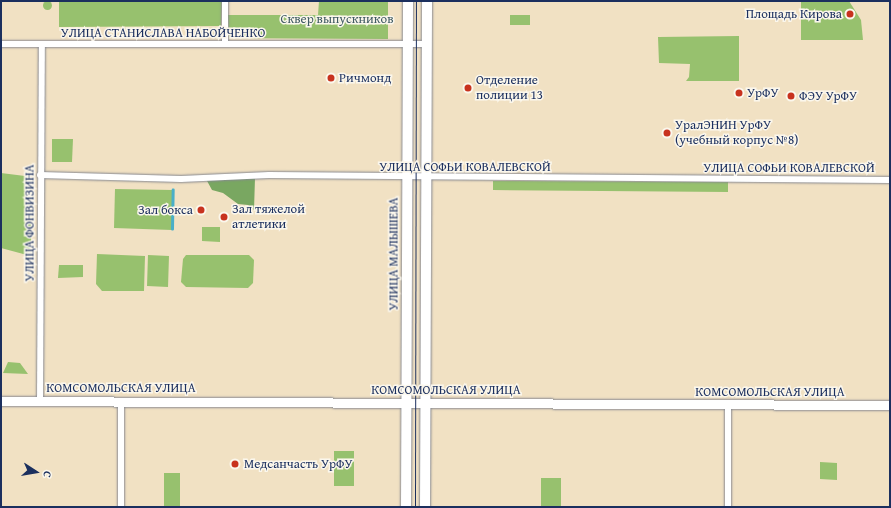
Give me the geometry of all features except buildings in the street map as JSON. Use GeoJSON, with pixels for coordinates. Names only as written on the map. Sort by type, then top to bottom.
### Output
{"type":"FeatureCollection","features":[{"type":"Feature","properties":{"kind":"main road","name":"УЛИЦА МАЛЫШЕВА"},"geometry":{"type":"LineString","coordinates":[[406,507],[408,1]]}},
{"type":"Feature","properties":{"kind":"main road"},"geometry":{"type":"LineString","coordinates":[[424,507],[426,403],[427,1]]}},
{"type":"Feature","properties":{"kind":"main road","name":"КОМСОМОЛЬСКАЯ УЛИЦА"},"geometry":{"type":"LineString","coordinates":[[1,401],[890,405]]}},
{"type":"Feature","properties":{"kind":"street"},"geometry":{"type":"LineString","coordinates":[[225,44],[226,1]]}},
{"type":"Feature","properties":{"kind":"street","name":"УЛИЦА СТАНИСЛАВА НАБОЙЧЕНКО"},"geometry":{"type":"LineString","coordinates":[[1,44],[427,44]]}},
{"type":"Feature","properties":{"kind":"street","name":"УЛИЦА ФОНВИЗИНА"},"geometry":{"type":"LineString","coordinates":[[40,402],[40,174],[42,44]]}},
{"type":"Feature","properties":{"kind":"street","name":"УЛИЦА СОФЬИ КОВАЛЕВСКОЙ"},"geometry":{"type":"LineString","coordinates":[[40,174],[181,179],[269,175],[408,178],[890,180]]}},
{"type":"Feature","properties":{"kind":"street"},"geometry":{"type":"LineString","coordinates":[[121,401],[121,507]]}},
{"type":"Feature","properties":{"kind":"street"},"geometry":{"type":"LineString","coordinates":[[728,404],[728,507]]}},
{"type":"Feature","properties":{"kind":"green space"},"geometry":{"type":"Polygon","coordinates":[[[47,0],[52,5],[47,10],[42,5],[47,0]]]}},
{"type":"Feature","properties":{"kind":"green space"},"geometry":{"type":"Polygon","coordinates":[[[59,1],[222,1],[221,26],[59,27],[59,1]]]}},
{"type":"Feature","properties":{"kind":"green space","name":"Сквер выпускников"},"geometry":{"type":"Polygon","coordinates":[[[319,1],[388,1],[388,39],[229,38],[228,15],[318,15],[319,1]]]}},
{"type":"Feature","properties":{"kind":"green space"},"geometry":{"type":"Polygon","coordinates":[[[801,1],[849,1],[861,20],[863,40],[801,40],[801,1]]]}},
{"type":"Feature","properties":{"kind":"green space"},"geometry":{"type":"Polygon","coordinates":[[[510,15],[530,15],[530,25],[510,25],[510,15]]]}},
{"type":"Feature","properties":{"kind":"green space"},"geometry":{"type":"Polygon","coordinates":[[[739,36],[739,81],[686,81],[689,77],[690,64],[659,63],[658,37],[739,36]]]}},
{"type":"Feature","properties":{"kind":"green space"},"geometry":{"type":"Polygon","coordinates":[[[52,139],[73,139],[72,162],[52,162],[52,139]]]}},
{"type":"Feature","properties":{"kind":"green space"},"geometry":{"type":"Polygon","coordinates":[[[1,173],[25,176],[31,204],[31,246],[27,255],[1,248],[1,173]]]}},
{"type":"Feature","properties":{"kind":"green space"},"geometry":{"type":"Polygon","coordinates":[[[255,178],[254,210],[248,205],[238,204],[223,193],[212,190],[206,179],[255,178]]]}},
{"type":"Feature","properties":{"kind":"green space"},"geometry":{"type":"Polygon","coordinates":[[[493,181],[728,182],[728,192],[493,190],[493,181]]]}},
{"type":"Feature","properties":{"kind":"green space"},"geometry":{"type":"Polygon","coordinates":[[[115,189],[173,190],[172,230],[114,228],[115,189]]]}},
{"type":"Feature","properties":{"kind":"green space"},"geometry":{"type":"Polygon","coordinates":[[[202,227],[220,227],[220,242],[202,241],[202,227]]]}},
{"type":"Feature","properties":{"kind":"green space"},"geometry":{"type":"Polygon","coordinates":[[[97,254],[145,256],[144,291],[102,291],[96,284],[97,254]]]}},
{"type":"Feature","properties":{"kind":"green space"},"geometry":{"type":"Polygon","coordinates":[[[148,255],[169,256],[168,287],[147,286],[148,255]]]}},
{"type":"Feature","properties":{"kind":"green space"},"geometry":{"type":"Polygon","coordinates":[[[186,255],[249,255],[254,260],[253,283],[248,288],[186,287],[181,282],[183,259],[186,255]]]}},
{"type":"Feature","properties":{"kind":"green space"},"geometry":{"type":"Polygon","coordinates":[[[59,265],[83,265],[83,277],[58,278],[59,265]]]}},
{"type":"Feature","properties":{"kind":"green space"},"geometry":{"type":"Polygon","coordinates":[[[8,362],[20,363],[28,374],[3,373],[8,362]]]}},
{"type":"Feature","properties":{"kind":"green space"},"geometry":{"type":"Polygon","coordinates":[[[334,451],[354,451],[354,486],[334,486],[334,451]]]}},
{"type":"Feature","properties":{"kind":"green space"},"geometry":{"type":"Polygon","coordinates":[[[820,462],[837,463],[837,480],[820,479],[820,462]]]}},
{"type":"Feature","properties":{"kind":"green space"},"geometry":{"type":"Polygon","coordinates":[[[164,473],[180,473],[180,507],[164,507],[164,473]]]}},
{"type":"Feature","properties":{"kind":"green space"},"geometry":{"type":"Polygon","coordinates":[[[541,478],[561,478],[561,507],[541,507],[541,478]]]}},
{"type":"Feature","properties":{"kind":"waterway"},"geometry":{"type":"LineString","coordinates":[[172,229],[173,190]]}},
{"type":"Feature","properties":{"kind":"tram line"},"geometry":{"type":"LineString","coordinates":[[415,507],[416,1]]}},
{"type":"Feature","properties":{"kind":"place","name":"Площадь Кирова"},"geometry":{"type":"Point","coordinates":[850,14]}},
{"type":"Feature","properties":{"kind":"place","name":"Ричмонд"},"geometry":{"type":"Point","coordinates":[331,78]}},
{"type":"Feature","properties":{"kind":"place","name":"Отделение полиции 13"},"geometry":{"type":"Point","coordinates":[468,88]}},
{"type":"Feature","properties":{"kind":"place","name":"УрФУ"},"geometry":{"type":"Point","coordinates":[739,93]}},
{"type":"Feature","properties":{"kind":"place","name":"ФЭУ УрФУ"},"geometry":{"type":"Point","coordinates":[791,96]}},
{"type":"Feature","properties":{"kind":"place","name":"УралЭНИН УрФУ (учебный корпус №8)"},"geometry":{"type":"Point","coordinates":[667,133]}},
{"type":"Feature","properties":{"kind":"place","name":"Зал бокса"},"geometry":{"type":"Point","coordinates":[201,210]}},
{"type":"Feature","properties":{"kind":"place","name":"Зал тяжелой атлетики"},"geometry":{"type":"Point","coordinates":[224,217]}},
{"type":"Feature","properties":{"kind":"place","name":"Медсанчасть УрФУ"},"geometry":{"type":"Point","coordinates":[235,464]}}]}
